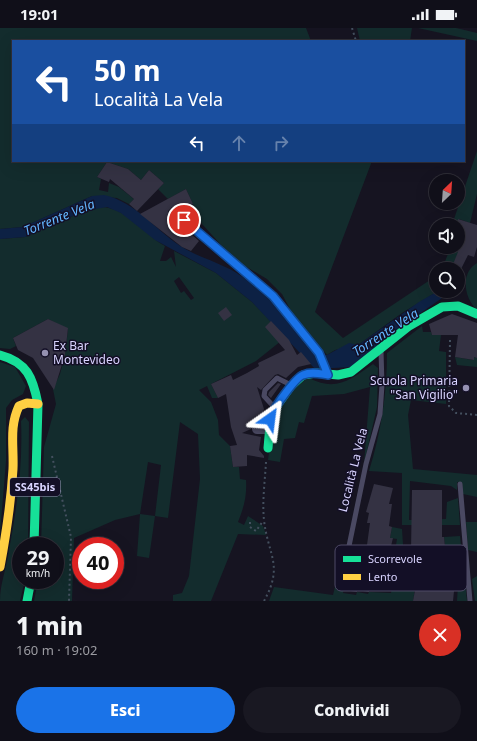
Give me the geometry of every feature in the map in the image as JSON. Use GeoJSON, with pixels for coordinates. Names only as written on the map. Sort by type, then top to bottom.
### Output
{"type":"FeatureCollection","features":[{"type":"Feature","properties":{"kind":"street"},"geometry":{"type":"LineString","coordinates":[[268,448],[271,440],[270,416],[298,377],[315,373],[352,372],[381,348],[421,319],[444,307],[452,305],[477,314]]}},
{"type":"Feature","properties":{"kind":"street","name":"SS45bis"},"geometry":{"type":"LineString","coordinates":[[0,355],[16,360],[27,370],[35,386],[38,404],[34,537]]}},
{"type":"Feature","properties":{"kind":"street"},"geometry":{"type":"LineString","coordinates":[[0,567],[5,540],[13,469],[13,420],[19,406],[27,403],[38,404]]}},
{"type":"Feature","properties":{"kind":"street"},"geometry":{"type":"LineString","coordinates":[[257,429],[270,429]]}},
{"type":"Feature","properties":{"kind":"street"},"geometry":{"type":"LineString","coordinates":[[27,601],[29,589]]}},
{"type":"Feature","properties":{"kind":"lane"},"geometry":{"type":"LineString","coordinates":[[172,211],[273,296],[319,353],[327,372]]}},
{"type":"Feature","properties":{"kind":"lane","name":"Località La Vela"},"geometry":{"type":"LineString","coordinates":[[349,545],[366,464],[380,414],[382,385],[381,348]]}},
{"type":"Feature","properties":{"kind":"lane"},"geometry":{"type":"LineString","coordinates":[[275,409],[264,396],[265,390],[276,378],[292,386]]}},
{"type":"Feature","properties":{"kind":"lane"},"geometry":{"type":"LineString","coordinates":[[460,484],[465,545]]}},
{"type":"Feature","properties":{"kind":"lane"},"geometry":{"type":"LineString","coordinates":[[467,566],[470,601]]}},
{"type":"Feature","properties":{"kind":"path"},"geometry":{"type":"LineString","coordinates":[[352,28],[356,40]]}},
{"type":"Feature","properties":{"kind":"path"},"geometry":{"type":"LineString","coordinates":[[450,340],[449,406],[456,413],[477,415]]}},
{"type":"Feature","properties":{"kind":"path"},"geometry":{"type":"LineString","coordinates":[[264,601],[274,577],[272,555],[264,520],[266,452],[268,448]]}},
{"type":"Feature","properties":{"kind":"path"},"geometry":{"type":"LineString","coordinates":[[50,449],[71,537],[69,601]]}},
{"type":"Feature","properties":{"kind":"path"},"geometry":{"type":"LineString","coordinates":[[250,522],[250,527],[256,531],[264,520]]}},
{"type":"Feature","properties":{"kind":"green space"},"geometry":{"type":"Polygon","coordinates":[[[0,28],[306,28],[311,40],[12,40],[12,162],[107,162],[97,177],[101,179],[99,190],[108,192],[109,183],[119,187],[134,199],[129,204],[117,198],[92,196],[23,227],[0,229],[0,28]]]}},
{"type":"Feature","properties":{"kind":"green space"},"geometry":{"type":"Polygon","coordinates":[[[357,28],[412,28],[410,40],[360,40],[357,28]]]}},
{"type":"Feature","properties":{"kind":"green space"},"geometry":{"type":"Polygon","coordinates":[[[418,28],[456,28],[477,33],[477,41],[418,28]]]}},
{"type":"Feature","properties":{"kind":"green space"},"geometry":{"type":"Polygon","coordinates":[[[477,151],[477,194],[470,223],[465,221],[465,218],[454,218],[457,210],[465,210],[465,187],[477,151]]]}},
{"type":"Feature","properties":{"kind":"green space"},"geometry":{"type":"Polygon","coordinates":[[[107,162],[372,162],[315,312],[343,338],[429,281],[429,296],[402,313],[358,345],[335,350],[327,355],[292,313],[282,294],[267,279],[245,266],[222,246],[202,224],[186,189],[168,199],[158,189],[164,183],[149,170],[141,180],[128,169],[107,162]]]}},
{"type":"Feature","properties":{"kind":"green space"},"geometry":{"type":"Polygon","coordinates":[[[101,207],[110,208],[127,216],[165,246],[160,261],[166,261],[171,257],[176,267],[174,251],[216,273],[252,302],[286,337],[256,361],[211,384],[218,398],[212,398],[207,386],[199,390],[211,402],[218,420],[219,435],[230,446],[233,467],[239,467],[240,479],[246,480],[245,501],[238,522],[244,525],[248,516],[263,526],[266,535],[238,534],[211,601],[173,601],[173,595],[182,593],[189,576],[200,479],[198,434],[180,422],[168,518],[155,516],[161,465],[148,462],[140,514],[115,520],[76,537],[72,537],[72,601],[34,601],[36,589],[64,589],[64,537],[41,537],[44,447],[56,404],[53,389],[60,374],[65,355],[68,329],[48,319],[13,338],[16,346],[10,349],[0,348],[0,239],[25,237],[84,211],[101,207]],[[179,277],[174,281],[181,293],[184,291],[191,300],[194,298],[179,277]]]}},
{"type":"Feature","properties":{"kind":"green space"},"geometry":{"type":"Polygon","coordinates":[[[448,254],[458,254],[454,262],[445,262],[448,254]]]}},
{"type":"Feature","properties":{"kind":"green space"},"geometry":{"type":"Polygon","coordinates":[[[477,263],[477,310],[469,299],[466,279],[472,267],[477,263]]]}},
{"type":"Feature","properties":{"kind":"green space"},"geometry":{"type":"Polygon","coordinates":[[[267,297],[271,297],[318,354],[316,355],[267,297]]]}},
{"type":"Feature","properties":{"kind":"green space"},"geometry":{"type":"Polygon","coordinates":[[[422,326],[423,332],[431,332],[432,335],[441,335],[439,351],[446,352],[446,404],[411,400],[408,415],[413,469],[477,475],[477,497],[463,494],[462,483],[457,482],[457,490],[451,486],[410,481],[409,520],[446,519],[447,502],[458,498],[460,525],[402,525],[402,473],[369,471],[377,442],[382,413],[386,383],[387,353],[422,326]]]}},
{"type":"Feature","properties":{"kind":"green space"},"geometry":{"type":"Polygon","coordinates":[[[455,357],[473,360],[474,357],[477,358],[477,367],[457,365],[455,357]]]}},
{"type":"Feature","properties":{"kind":"green space"},"geometry":{"type":"Polygon","coordinates":[[[0,362],[15,367],[26,386],[23,394],[12,400],[6,408],[6,461],[0,534],[0,362]]]}},
{"type":"Feature","properties":{"kind":"green space"},"geometry":{"type":"Polygon","coordinates":[[[373,364],[378,368],[377,407],[364,464],[370,387],[344,394],[312,396],[304,423],[299,422],[295,438],[284,439],[280,462],[268,460],[274,414],[300,380],[309,378],[327,384],[335,384],[350,379],[373,364]]]}},
{"type":"Feature","properties":{"kind":"green space"},"geometry":{"type":"Polygon","coordinates":[[[25,417],[29,422],[28,537],[12,537],[12,589],[23,589],[20,601],[0,601],[1,588],[15,518],[19,486],[21,421],[25,417]]]}},
{"type":"Feature","properties":{"kind":"green space"},"geometry":{"type":"Polygon","coordinates":[[[140,514],[155,516],[149,558],[137,556],[140,514]]]}},
{"type":"Feature","properties":{"kind":"green space"},"geometry":{"type":"Polygon","coordinates":[[[466,522],[477,522],[477,552],[468,550],[466,522]]]}},
{"type":"Feature","properties":{"kind":"green space"},"geometry":{"type":"Polygon","coordinates":[[[392,527],[402,529],[403,545],[396,545],[397,539],[390,538],[392,527]]]}},
{"type":"Feature","properties":{"kind":"green space"},"geometry":{"type":"Polygon","coordinates":[[[460,536],[461,545],[445,545],[444,537],[460,536]]]}},
{"type":"Feature","properties":{"kind":"green space"},"geometry":{"type":"Polygon","coordinates":[[[477,576],[477,601],[475,601],[472,579],[477,576]]]}},
{"type":"Feature","properties":{"kind":"green space"},"geometry":{"type":"Polygon","coordinates":[[[274,587],[333,595],[335,587],[335,591],[343,591],[343,593],[356,595],[357,592],[368,594],[369,592],[391,593],[391,591],[415,591],[413,601],[269,601],[274,587]]]}},
{"type":"Feature","properties":{"kind":"green space"},"geometry":{"type":"Polygon","coordinates":[[[458,591],[466,591],[467,601],[457,601],[458,591]]]}},
{"type":"Feature","properties":{"kind":"water","name":"Torrente Vela"},"geometry":{"type":"Polygon","coordinates":[[[104,195],[126,204],[136,210],[182,247],[228,268],[247,280],[269,299],[316,355],[327,355],[349,343],[358,345],[429,296],[429,298],[442,298],[392,333],[352,367],[315,369],[252,302],[216,273],[155,240],[121,213],[107,207],[84,211],[25,237],[0,239],[0,229],[23,227],[92,196],[104,195]]]}},
{"type":"Feature","properties":{"kind":"building"},"geometry":{"type":"Polygon","coordinates":[[[107,162],[128,169],[141,180],[149,170],[164,183],[137,211],[129,204],[134,199],[110,179],[109,182],[97,177],[107,162]]]}},
{"type":"Feature","properties":{"kind":"building"},"geometry":{"type":"Polygon","coordinates":[[[186,189],[193,204],[178,211],[172,207],[168,211],[169,215],[199,241],[191,251],[182,247],[140,214],[186,189]]]}},
{"type":"Feature","properties":{"kind":"building"},"geometry":{"type":"Polygon","coordinates":[[[465,221],[477,225],[477,247],[474,257],[468,255],[464,262],[454,262],[457,254],[465,254],[465,221]]]}},
{"type":"Feature","properties":{"kind":"building"},"geometry":{"type":"Polygon","coordinates":[[[226,307],[232,315],[224,321],[218,313],[226,307]]]}},
{"type":"Feature","properties":{"kind":"building"},"geometry":{"type":"Polygon","coordinates":[[[452,314],[477,323],[477,358],[474,357],[474,360],[455,357],[458,335],[432,335],[429,324],[452,314]]]}},
{"type":"Feature","properties":{"kind":"building","name":"Ex Bar Montevideo"},"geometry":{"type":"Polygon","coordinates":[[[48,319],[68,328],[65,355],[54,390],[33,358],[18,350],[13,338],[48,319]]]}},
{"type":"Feature","properties":{"kind":"building"},"geometry":{"type":"Polygon","coordinates":[[[271,321],[289,340],[297,355],[301,352],[311,364],[298,367],[286,378],[278,374],[275,375],[261,390],[257,387],[264,409],[260,422],[254,423],[251,429],[242,433],[261,437],[259,450],[264,458],[247,455],[247,466],[233,467],[230,446],[237,445],[231,427],[226,394],[218,398],[211,384],[231,375],[233,380],[259,366],[258,363],[285,350],[265,327],[271,321]]]}},
{"type":"Feature","properties":{"kind":"building"},"geometry":{"type":"Polygon","coordinates":[[[278,383],[281,384],[271,398],[268,395],[269,392],[278,383]]]}},
{"type":"Feature","properties":{"kind":"building"},"geometry":{"type":"Polygon","coordinates":[[[374,484],[393,488],[389,504],[392,504],[389,526],[392,527],[390,538],[393,538],[391,545],[367,545],[370,523],[367,523],[369,513],[366,512],[374,484]]]}},
{"type":"Feature","properties":{"kind":"building"},"geometry":{"type":"Polygon","coordinates":[[[412,490],[442,490],[442,537],[444,537],[445,545],[411,545],[412,490]]]}},
{"type":"Feature","properties":{"kind":"building"},"geometry":{"type":"Polygon","coordinates":[[[415,591],[454,591],[453,601],[413,601],[415,591]]]}},
{"type":"Feature","properties":{"kind":"traffic: fast"},"geometry":{"type":"LineString","coordinates":[[268,448],[271,414],[291,386],[303,375],[316,373],[338,375],[351,372],[409,326],[442,307],[458,306],[477,314]]}},
{"type":"Feature","properties":{"kind":"traffic: fast"},"geometry":{"type":"LineString","coordinates":[[0,355],[17,362],[27,372],[34,386],[38,404],[34,537]]}},
{"type":"Feature","properties":{"kind":"traffic: fast"},"geometry":{"type":"LineString","coordinates":[[27,601],[29,589]]}},
{"type":"Feature","properties":{"kind":"traffic: slow"},"geometry":{"type":"LineString","coordinates":[[0,567],[11,494],[14,421],[19,406],[27,403],[38,404]]}},
{"type":"Feature","properties":{"kind":"place","name":"Ex Bar Montevideo"},"geometry":{"type":"Point","coordinates":[45,353]}},
{"type":"Feature","properties":{"kind":"place","name":"Scuola Primaria \"San Vigilio\""},"geometry":{"type":"Point","coordinates":[466,388]}},
{"type":"Feature","properties":{"kind":"route"},"geometry":{"type":"LineString","coordinates":[[184,220],[273,296],[319,353],[326,368],[328,375],[311,373],[298,377],[272,412],[270,419]]}}]}
